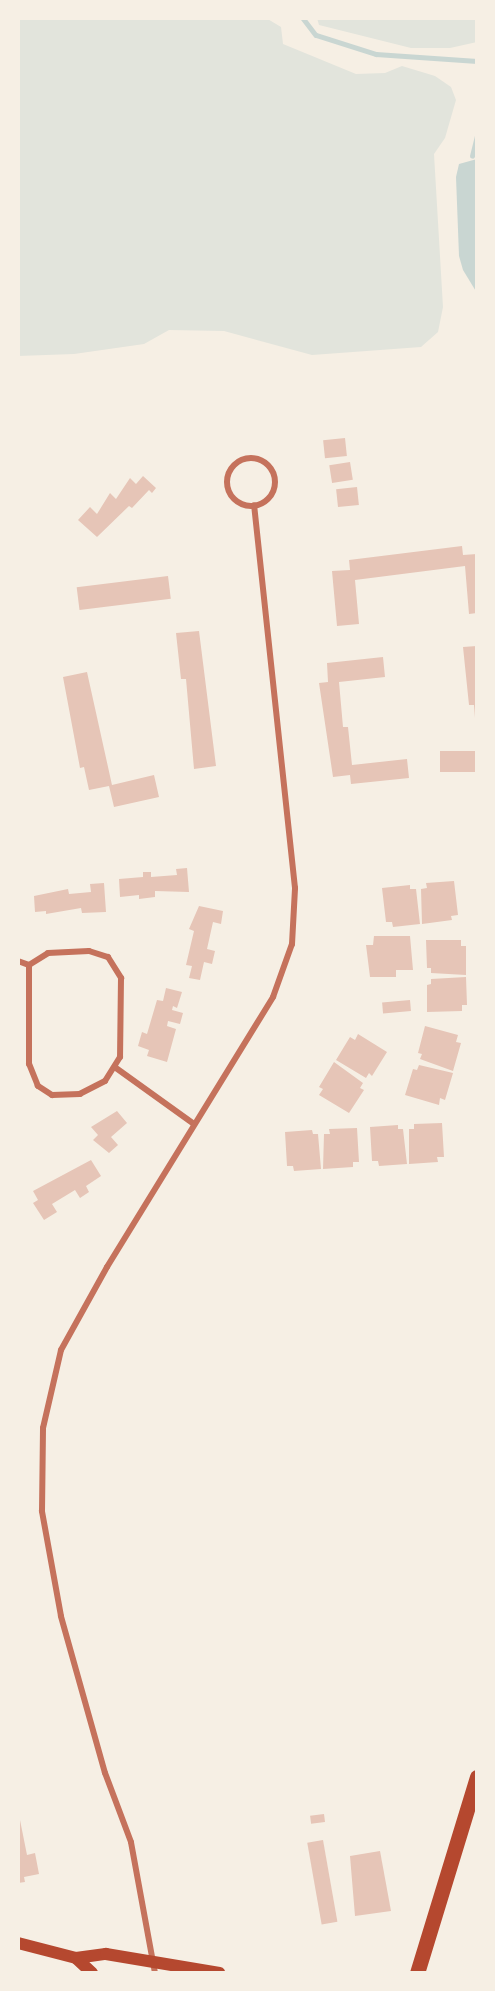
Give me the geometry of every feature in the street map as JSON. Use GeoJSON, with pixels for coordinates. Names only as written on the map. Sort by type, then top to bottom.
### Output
{"type":"FeatureCollection","features":[{"type":"Feature","properties":{"kind":"highway"},"geometry":{"type":"LineString","coordinates":[[417,1973],[477,1777]]}},
{"type":"Feature","properties":{"kind":"main road"},"geometry":{"type":"LineString","coordinates":[[18,1944],[76,1959],[106,1953],[154,1967],[219,1973]]}},
{"type":"Feature","properties":{"kind":"main road"},"geometry":{"type":"LineString","coordinates":[[76,1959],[92,1973]]}},
{"type":"Feature","properties":{"kind":"street"},"geometry":{"type":"LineString","coordinates":[[252,458],[267,464],[274,477],[268,499],[254,506],[233,497],[227,482],[237,462],[252,458]]}},
{"type":"Feature","properties":{"kind":"street"},"geometry":{"type":"LineString","coordinates":[[154,1967],[131,1842],[105,1773],[61,1616],[42,1511],[43,1428],[61,1350],[194,1124],[273,997],[288,962],[295,921],[295,888],[254,506]]}},
{"type":"Feature","properties":{"kind":"street"},"geometry":{"type":"LineString","coordinates":[[89,951],[112,962],[121,978],[116,1068],[105,1081],[80,1094],[52,1095],[38,1086],[29,1064],[28,965],[48,953],[89,951]]}},
{"type":"Feature","properties":{"kind":"street"},"geometry":{"type":"LineString","coordinates":[[18,961],[28,965]]}},
{"type":"Feature","properties":{"kind":"street"},"geometry":{"type":"LineString","coordinates":[[116,1068],[194,1124]]}},
{"type":"Feature","properties":{"kind":"shaded area"},"geometry":{"type":"Polygon","coordinates":[[[18,18],[266,18],[281,27],[283,44],[356,74],[385,73],[402,66],[435,76],[451,87],[456,100],[445,138],[434,154],[443,307],[438,332],[421,347],[312,355],[224,331],[169,330],[144,344],[74,354],[18,356],[18,18]]]}},
{"type":"Feature","properties":{"kind":"shaded area"},"geometry":{"type":"Polygon","coordinates":[[[317,18],[477,18],[477,42],[450,48],[411,48],[319,25],[317,18]]]}},
{"type":"Feature","properties":{"kind":"shaded area"},"geometry":{"type":"Polygon","coordinates":[[[477,159],[477,293],[463,270],[459,256],[456,177],[459,164],[477,159]]]}},
{"type":"Feature","properties":{"kind":"building"},"geometry":{"type":"Polygon","coordinates":[[[345,438],[347,456],[325,458],[323,440],[345,438]]]}},
{"type":"Feature","properties":{"kind":"building"},"geometry":{"type":"Polygon","coordinates":[[[350,462],[353,480],[332,483],[329,465],[350,462]]]}},
{"type":"Feature","properties":{"kind":"building"},"geometry":{"type":"Polygon","coordinates":[[[143,476],[156,488],[152,493],[149,490],[132,508],[129,506],[97,537],[78,520],[90,507],[97,514],[110,493],[116,499],[130,478],[136,484],[143,476]]]}},
{"type":"Feature","properties":{"kind":"building"},"geometry":{"type":"Polygon","coordinates":[[[357,487],[359,505],[338,507],[336,489],[357,487]]]}},
{"type":"Feature","properties":{"kind":"building"},"geometry":{"type":"Polygon","coordinates":[[[462,546],[463,555],[477,554],[477,613],[469,614],[465,566],[355,580],[359,624],[337,626],[332,571],[350,570],[349,560],[462,546]]]}},
{"type":"Feature","properties":{"kind":"building"},"geometry":{"type":"Polygon","coordinates":[[[168,576],[171,599],[79,610],[77,587],[168,576]]]}},
{"type":"Feature","properties":{"kind":"building"},"geometry":{"type":"Polygon","coordinates":[[[199,631],[216,766],[194,769],[186,679],[181,679],[176,633],[199,631]]]}},
{"type":"Feature","properties":{"kind":"building"},"geometry":{"type":"Polygon","coordinates":[[[477,646],[477,718],[475,718],[474,705],[469,705],[463,647],[477,646]]]}},
{"type":"Feature","properties":{"kind":"building"},"geometry":{"type":"Polygon","coordinates":[[[383,657],[385,677],[339,682],[343,727],[348,727],[352,765],[407,759],[409,778],[351,784],[350,775],[333,777],[319,683],[328,682],[327,663],[383,657]]]}},
{"type":"Feature","properties":{"kind":"building"},"geometry":{"type":"Polygon","coordinates":[[[87,672],[112,785],[154,775],[159,797],[114,807],[109,786],[89,790],[84,767],[80,768],[63,677],[87,672]]]}},
{"type":"Feature","properties":{"kind":"building"},"geometry":{"type":"Polygon","coordinates":[[[440,751],[477,751],[477,772],[440,772],[440,751]]]}},
{"type":"Feature","properties":{"kind":"building"},"geometry":{"type":"Polygon","coordinates":[[[187,868],[189,892],[155,891],[155,897],[139,899],[139,895],[120,897],[119,879],[143,877],[143,872],[151,872],[151,877],[177,875],[176,869],[187,868]]]}},
{"type":"Feature","properties":{"kind":"building"},"geometry":{"type":"Polygon","coordinates":[[[454,881],[458,915],[451,916],[452,920],[422,924],[421,889],[427,888],[426,883],[454,881]]]}},
{"type":"Feature","properties":{"kind":"building"},"geometry":{"type":"Polygon","coordinates":[[[104,883],[106,912],[82,913],[81,908],[46,914],[46,911],[35,912],[34,896],[68,889],[69,894],[91,892],[90,884],[104,883]]]}},
{"type":"Feature","properties":{"kind":"building"},"geometry":{"type":"Polygon","coordinates":[[[410,885],[410,889],[416,889],[420,924],[393,927],[392,922],[386,922],[382,888],[410,885]]]}},
{"type":"Feature","properties":{"kind":"building"},"geometry":{"type":"Polygon","coordinates":[[[199,906],[223,911],[221,924],[213,922],[207,949],[215,951],[212,964],[204,962],[200,980],[189,978],[192,966],[186,965],[194,931],[189,929],[199,906]]]}},
{"type":"Feature","properties":{"kind":"building"},"geometry":{"type":"Polygon","coordinates":[[[374,936],[410,936],[413,970],[396,970],[396,977],[370,977],[366,945],[373,945],[374,936]]]}},
{"type":"Feature","properties":{"kind":"building"},"geometry":{"type":"Polygon","coordinates":[[[426,940],[461,940],[461,946],[466,946],[466,975],[431,973],[431,968],[427,968],[426,940]]]}},
{"type":"Feature","properties":{"kind":"building"},"geometry":{"type":"Polygon","coordinates":[[[466,977],[467,1005],[462,1005],[462,1011],[427,1012],[427,985],[431,984],[431,979],[466,977]]]}},
{"type":"Feature","properties":{"kind":"building"},"geometry":{"type":"Polygon","coordinates":[[[166,988],[182,992],[177,1008],[173,1006],[172,1010],[183,1013],[180,1024],[168,1021],[167,1026],[176,1029],[167,1062],[147,1056],[149,1050],[138,1046],[142,1032],[147,1034],[157,1000],[163,1001],[166,988]]]}},
{"type":"Feature","properties":{"kind":"building"},"geometry":{"type":"Polygon","coordinates":[[[410,1000],[411,1011],[383,1013],[382,1002],[410,1000]]]}},
{"type":"Feature","properties":{"kind":"building"},"geometry":{"type":"Polygon","coordinates":[[[425,1026],[458,1035],[456,1042],[461,1043],[453,1071],[420,1059],[422,1054],[418,1053],[425,1026]]]}},
{"type":"Feature","properties":{"kind":"building"},"geometry":{"type":"Polygon","coordinates":[[[358,1034],[387,1052],[372,1076],[369,1073],[366,1078],[336,1060],[350,1037],[355,1040],[358,1034]]]}},
{"type":"Feature","properties":{"kind":"building"},"geometry":{"type":"Polygon","coordinates":[[[334,1062],[363,1083],[360,1088],[364,1090],[349,1113],[319,1095],[323,1089],[319,1087],[334,1062]]]}},
{"type":"Feature","properties":{"kind":"building"},"geometry":{"type":"Polygon","coordinates":[[[419,1065],[453,1073],[445,1100],[440,1098],[439,1105],[405,1095],[413,1069],[417,1070],[419,1065]]]}},
{"type":"Feature","properties":{"kind":"building"},"geometry":{"type":"Polygon","coordinates":[[[117,1111],[127,1123],[111,1137],[118,1145],[109,1153],[93,1140],[98,1135],[91,1127],[117,1111]]]}},
{"type":"Feature","properties":{"kind":"building"},"geometry":{"type":"Polygon","coordinates":[[[442,1123],[444,1157],[437,1157],[438,1162],[409,1164],[409,1129],[414,1129],[414,1124],[442,1123]]]}},
{"type":"Feature","properties":{"kind":"building"},"geometry":{"type":"Polygon","coordinates":[[[398,1125],[398,1129],[403,1129],[407,1164],[379,1166],[378,1161],[372,1161],[370,1127],[398,1125]]]}},
{"type":"Feature","properties":{"kind":"building"},"geometry":{"type":"Polygon","coordinates":[[[357,1128],[359,1162],[353,1162],[353,1167],[323,1169],[324,1134],[330,1134],[329,1129],[357,1128]]]}},
{"type":"Feature","properties":{"kind":"building"},"geometry":{"type":"Polygon","coordinates":[[[312,1130],[313,1134],[318,1134],[321,1169],[294,1171],[293,1166],[287,1166],[285,1132],[312,1130]]]}},
{"type":"Feature","properties":{"kind":"building"},"geometry":{"type":"Polygon","coordinates":[[[91,1160],[101,1176],[86,1186],[89,1192],[80,1198],[75,1190],[52,1204],[57,1212],[44,1220],[33,1203],[38,1200],[33,1191],[91,1160]]]}},
{"type":"Feature","properties":{"kind":"building"},"geometry":{"type":"Polygon","coordinates":[[[324,1814],[325,1822],[311,1824],[310,1816],[324,1814]]]}},
{"type":"Feature","properties":{"kind":"building"},"geometry":{"type":"Polygon","coordinates":[[[19,1815],[27,1855],[35,1853],[39,1874],[24,1877],[25,1882],[18,1883],[19,1815]]]}},
{"type":"Feature","properties":{"kind":"building"},"geometry":{"type":"Polygon","coordinates":[[[323,1840],[337,1922],[322,1925],[307,1843],[323,1840]]]}},
{"type":"Feature","properties":{"kind":"building"},"geometry":{"type":"Polygon","coordinates":[[[380,1851],[391,1911],[355,1916],[350,1856],[380,1851]]]}},
{"type":"Feature","properties":{"kind":"waterway"},"geometry":{"type":"LineString","coordinates":[[303,18],[316,35],[376,54],[477,61]]}},
{"type":"Feature","properties":{"kind":"waterway"},"geometry":{"type":"LineString","coordinates":[[472,156],[477,136]]}}]}
